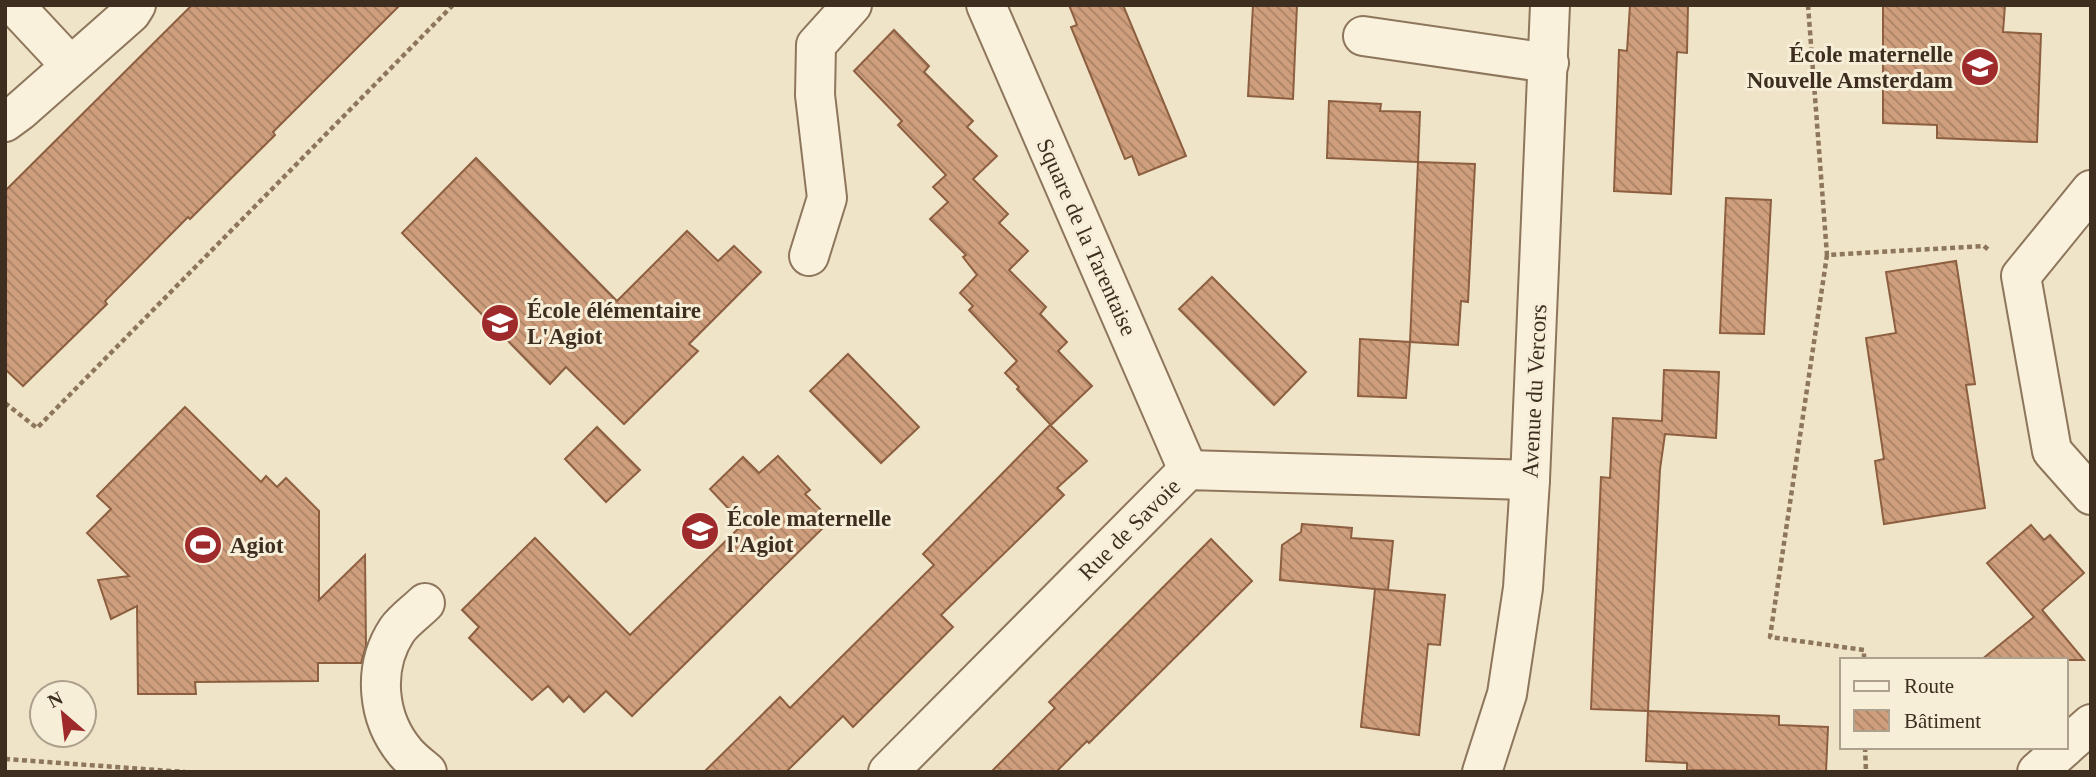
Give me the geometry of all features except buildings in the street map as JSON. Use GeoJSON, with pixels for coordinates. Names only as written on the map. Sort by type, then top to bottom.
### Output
{"type":"FeatureCollection","features":[{"type":"Feature","properties":{"kind":"street"},"geometry":{"type":"LineString","coordinates":[[14,5],[70,65]]}},
{"type":"Feature","properties":{"kind":"street"},"geometry":{"type":"LineString","coordinates":[[5,122],[131,13],[136,5]]}},
{"type":"Feature","properties":{"kind":"street"},"geometry":{"type":"LineString","coordinates":[[809,256],[827,198],[815,95],[816,45],[852,5]]}},
{"type":"Feature","properties":{"kind":"street","name":"Square de la Tarentaise"},"geometry":{"type":"LineString","coordinates":[[986,5],[1188,470]]}},
{"type":"Feature","properties":{"kind":"street","name":"Avenue du Vercors"},"geometry":{"type":"LineString","coordinates":[[1482,772],[1507,694],[1523,588],[1550,5]]}},
{"type":"Feature","properties":{"kind":"street"},"geometry":{"type":"LineString","coordinates":[[1363,36],[1549,63]]}},
{"type":"Feature","properties":{"kind":"street"},"geometry":{"type":"LineString","coordinates":[[2091,190],[2021,276],[2052,451],[2091,495]]}},
{"type":"Feature","properties":{"kind":"street","name":"Rue de Savoie"},"geometry":{"type":"LineString","coordinates":[[888,772],[1188,470],[1530,480]]}},
{"type":"Feature","properties":{"kind":"street"},"geometry":{"type":"LineString","coordinates":[[425,603],[398,629],[383,662],[381,695],[387,723],[406,752],[427,772]]}},
{"type":"Feature","properties":{"kind":"street"},"geometry":{"type":"LineString","coordinates":[[2068,743],[2091,724]]}},
{"type":"Feature","properties":{"kind":"street"},"geometry":{"type":"LineString","coordinates":[[2036,772],[2062,749]]}},
{"type":"Feature","properties":{"kind":"path"},"geometry":{"type":"LineString","coordinates":[[5,403],[37,428],[453,5]]}},
{"type":"Feature","properties":{"kind":"path"},"geometry":{"type":"LineString","coordinates":[[1808,5],[1827,255],[1770,637],[1864,650],[1864,658]]}},
{"type":"Feature","properties":{"kind":"path"},"geometry":{"type":"LineString","coordinates":[[1827,255],[1984,246],[2021,276]]}},
{"type":"Feature","properties":{"kind":"path"},"geometry":{"type":"LineString","coordinates":[[1865,749],[1866,772]]}},
{"type":"Feature","properties":{"kind":"path"},"geometry":{"type":"LineString","coordinates":[[5,759],[185,772]]}},
{"type":"Feature","properties":{"kind":"place","name":"École maternelle Nouvelle Amsterdam"},"geometry":{"type":"Point","coordinates":[1980,67]}},
{"type":"Feature","properties":{"kind":"place","name":"École élémentaire L'Agiot"},"geometry":{"type":"Point","coordinates":[500,323]}},
{"type":"Feature","properties":{"kind":"place","name":"École maternelle l'Agiot"},"geometry":{"type":"Point","coordinates":[700,531]}},
{"type":"Feature","properties":{"kind":"place","name":"Agiot"},"geometry":{"type":"Point","coordinates":[203,545]}}]}
